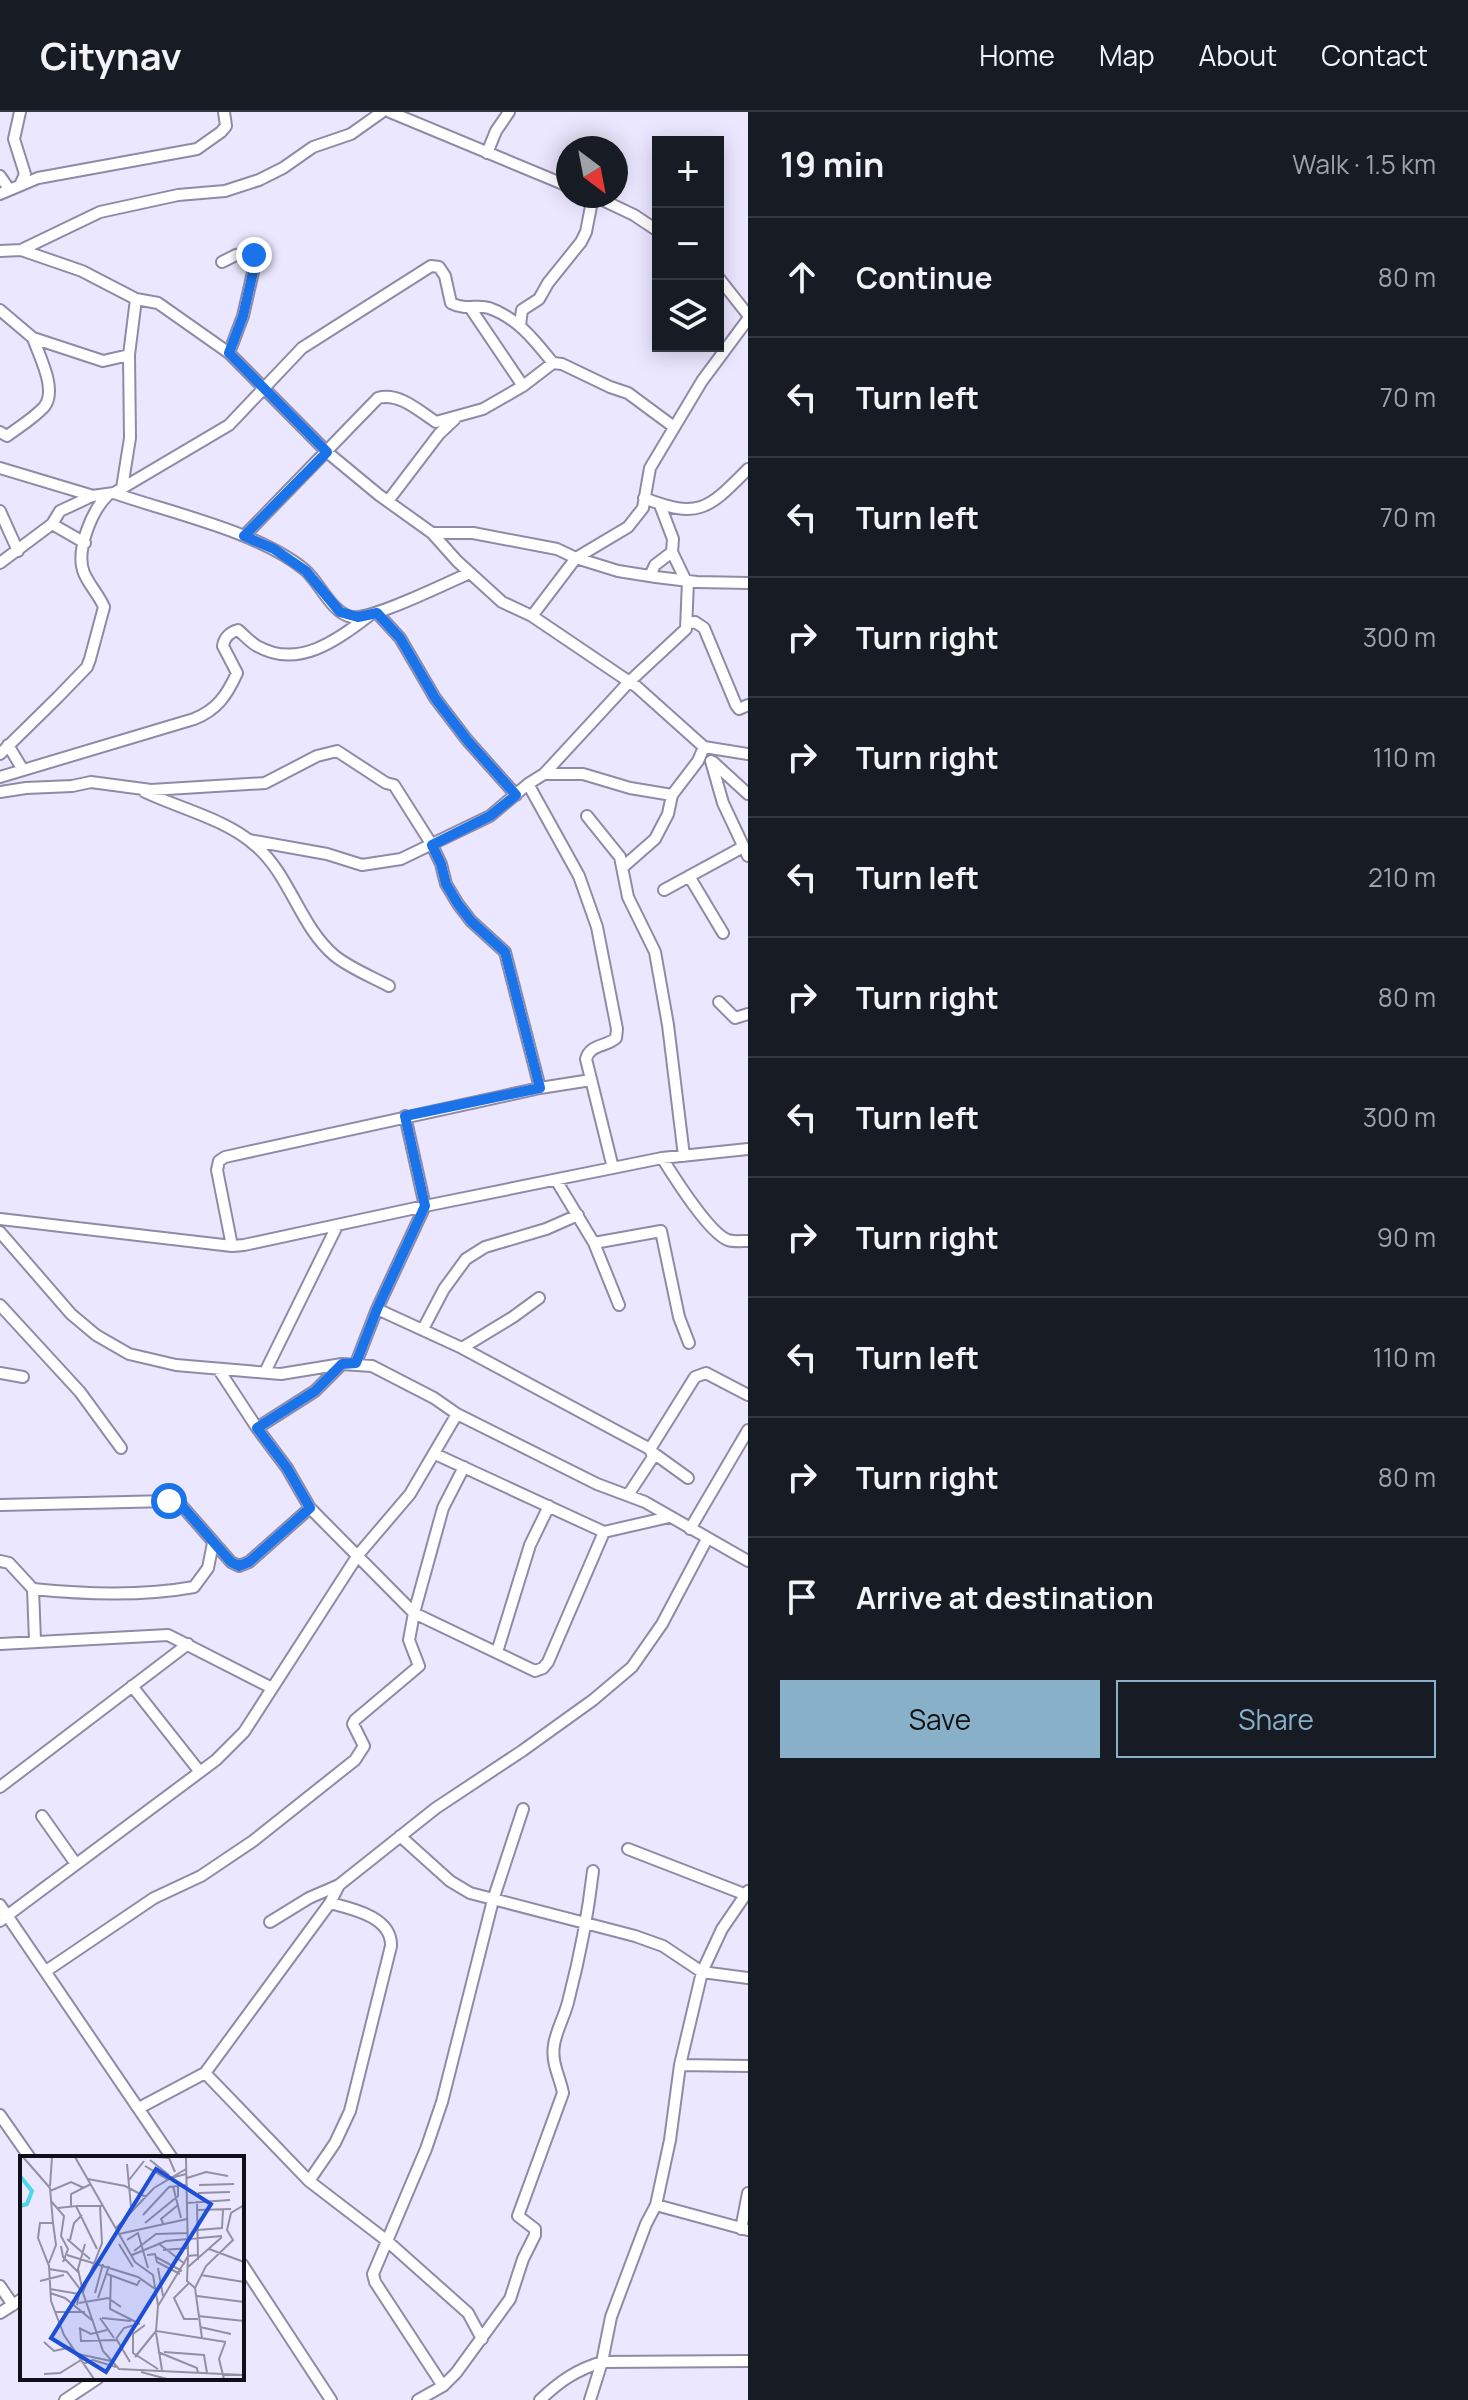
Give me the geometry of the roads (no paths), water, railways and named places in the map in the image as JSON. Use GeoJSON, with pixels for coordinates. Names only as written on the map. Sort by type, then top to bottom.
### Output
{"type":"FeatureCollection","features":[{"type":"Feature","properties":{"kind":"street"},"geometry":{"type":"LineString","coordinates":[[20,112],[14,139],[25,174],[21,183]]}},
{"type":"Feature","properties":{"kind":"street"},"geometry":{"type":"LineString","coordinates":[[0,176],[4,191],[21,183],[197,149],[226,126],[224,112]]}},
{"type":"Feature","properties":{"kind":"street"},"geometry":{"type":"LineString","coordinates":[[21,250],[100,212],[178,195],[225,191],[259,180],[313,147],[351,134],[382,112]]}},
{"type":"Feature","properties":{"kind":"street"},"geometry":{"type":"LineString","coordinates":[[390,112],[556,181]]}},
{"type":"Feature","properties":{"kind":"street"},"geometry":{"type":"LineString","coordinates":[[487,153],[496,131],[509,112]]}},
{"type":"Feature","properties":{"kind":"street"},"geometry":{"type":"LineString","coordinates":[[520,325],[522,310],[539,299],[581,242],[591,208]]}},
{"type":"Feature","properties":{"kind":"street"},"geometry":{"type":"LineString","coordinates":[[619,208],[652,227]]}},
{"type":"Feature","properties":{"kind":"street"},"geometry":{"type":"LineString","coordinates":[[0,251],[21,250],[82,271],[136,299],[158,303],[229,353],[327,452],[432,533],[502,602],[532,616],[629,682],[707,748],[748,754]]}},
{"type":"Feature","properties":{"kind":"street"},"geometry":{"type":"LineString","coordinates":[[222,262],[249,253],[256,259],[243,316],[229,353]]}},
{"type":"Feature","properties":{"kind":"street"},"geometry":{"type":"LineString","coordinates":[[0,754],[87,667],[104,607],[80,560],[91,518],[99,504],[229,425],[302,348],[431,266],[439,267],[445,276],[451,303],[471,309],[488,307],[520,325],[553,363],[562,364],[628,393],[674,427]]}},
{"type":"Feature","properties":{"kind":"street"},"geometry":{"type":"LineString","coordinates":[[532,616],[576,558],[628,527],[643,508],[650,468],[747,314],[720,280]]}},
{"type":"Feature","properties":{"kind":"street"},"geometry":{"type":"LineString","coordinates":[[115,492],[130,438],[129,355],[136,299]]}},
{"type":"Feature","properties":{"kind":"street"},"geometry":{"type":"LineString","coordinates":[[471,309],[523,386]]}},
{"type":"Feature","properties":{"kind":"street"},"geometry":{"type":"LineString","coordinates":[[0,310],[33,338],[103,361],[129,355]]}},
{"type":"Feature","properties":{"kind":"street"},"geometry":{"type":"LineString","coordinates":[[0,432],[7,436],[45,406],[49,398],[47,381],[33,338]]}},
{"type":"Feature","properties":{"kind":"street"},"geometry":{"type":"LineString","coordinates":[[244,536],[378,398],[395,397],[436,422],[483,409],[523,386],[553,363]]}},
{"type":"Feature","properties":{"kind":"street"},"geometry":{"type":"LineString","coordinates":[[388,501],[439,434],[457,417]]}},
{"type":"Feature","properties":{"kind":"street"},"geometry":{"type":"LineString","coordinates":[[0,468],[92,496]]}},
{"type":"Feature","properties":{"kind":"street"},"geometry":{"type":"LineString","coordinates":[[644,498],[682,509],[709,506],[721,498],[748,469]]}},
{"type":"Feature","properties":{"kind":"street"},"geometry":{"type":"LineString","coordinates":[[0,563],[52,524],[60,511],[92,496],[115,492],[274,549],[306,571],[340,612],[358,617],[430,593],[470,573]]}},
{"type":"Feature","properties":{"kind":"street"},"geometry":{"type":"LineString","coordinates":[[249,840],[327,854],[362,865],[401,859],[490,816],[544,774],[629,682],[681,635],[688,623],[687,581],[672,552],[673,539],[660,505]]}},
{"type":"Feature","properties":{"kind":"street"},"geometry":{"type":"LineString","coordinates":[[0,511],[18,551]]}},
{"type":"Feature","properties":{"kind":"street"},"geometry":{"type":"LineString","coordinates":[[52,524],[85,543]]}},
{"type":"Feature","properties":{"kind":"street"},"geometry":{"type":"LineString","coordinates":[[432,533],[473,533],[557,549],[618,571],[687,581],[748,583]]}},
{"type":"Feature","properties":{"kind":"street"},"geometry":{"type":"LineString","coordinates":[[650,576],[655,565],[672,552]]}},
{"type":"Feature","properties":{"kind":"street"},"geometry":{"type":"LineString","coordinates":[[0,777],[194,719],[212,710],[228,692],[237,673],[223,646],[233,631],[238,630],[256,646],[292,655],[325,646],[374,614]]}},
{"type":"Feature","properties":{"kind":"street"},"geometry":{"type":"LineString","coordinates":[[374,614],[400,638],[435,698],[516,795]]}},
{"type":"Feature","properties":{"kind":"street"},"geometry":{"type":"LineString","coordinates":[[688,623],[695,622],[704,628],[736,705],[739,709],[748,705]]}},
{"type":"Feature","properties":{"kind":"street"},"geometry":{"type":"LineString","coordinates":[[8,745],[23,770]]}},
{"type":"Feature","properties":{"kind":"street"},"geometry":{"type":"LineString","coordinates":[[664,890],[746,852],[723,803],[707,748]]}},
{"type":"Feature","properties":{"kind":"street"},"geometry":{"type":"LineString","coordinates":[[623,867],[655,839],[668,814],[672,795],[707,748]]}},
{"type":"Feature","properties":{"kind":"street"},"geometry":{"type":"LineString","coordinates":[[0,792],[91,782],[136,788],[185,789],[265,783],[317,756],[337,751],[394,785],[432,845],[446,884],[458,904],[471,921],[505,952],[540,1088]]}},
{"type":"Feature","properties":{"kind":"street"},"geometry":{"type":"LineString","coordinates":[[711,761],[748,794]]}},
{"type":"Feature","properties":{"kind":"street"},"geometry":{"type":"LineString","coordinates":[[544,774],[583,774],[630,788],[672,795]]}},
{"type":"Feature","properties":{"kind":"street"},"geometry":{"type":"LineString","coordinates":[[528,784],[579,876],[597,927],[617,1029],[616,1038],[588,1052],[586,1059],[613,1168]]}},
{"type":"Feature","properties":{"kind":"street"},"geometry":{"type":"LineString","coordinates":[[136,788],[218,823],[249,840],[272,864],[309,923],[335,956],[389,986]]}},
{"type":"Feature","properties":{"kind":"street"},"geometry":{"type":"LineString","coordinates":[[587,816],[620,857],[628,897],[655,952],[668,1025],[684,1156]]}},
{"type":"Feature","properties":{"kind":"street"},"geometry":{"type":"LineString","coordinates":[[689,876],[723,933]]}},
{"type":"Feature","properties":{"kind":"street"},"geometry":{"type":"LineString","coordinates":[[719,1002],[735,1018],[748,1014]]}},
{"type":"Feature","properties":{"kind":"street"},"geometry":{"type":"LineString","coordinates":[[232,1246],[217,1170],[219,1161],[225,1157],[405,1116],[591,1080]]}},
{"type":"Feature","properties":{"kind":"street"},"geometry":{"type":"LineString","coordinates":[[356,1363],[377,1309],[425,1206],[405,1116]]}},
{"type":"Feature","properties":{"kind":"street"},"geometry":{"type":"LineString","coordinates":[[0,1219],[232,1246],[265,1242],[662,1158],[748,1149]]}},
{"type":"Feature","properties":{"kind":"street"},"geometry":{"type":"LineString","coordinates":[[662,1158],[680,1187],[717,1232],[729,1240],[748,1241]]}},
{"type":"Feature","properties":{"kind":"street"},"geometry":{"type":"LineString","coordinates":[[556,1180],[594,1243],[619,1305]]}},
{"type":"Feature","properties":{"kind":"street"},"geometry":{"type":"LineString","coordinates":[[423,1329],[444,1289],[466,1259],[485,1247],[546,1229],[578,1215]]}},
{"type":"Feature","properties":{"kind":"street"},"geometry":{"type":"LineString","coordinates":[[265,1372],[337,1226]]}},
{"type":"Feature","properties":{"kind":"street"},"geometry":{"type":"LineString","coordinates":[[594,1243],[661,1231],[679,1317],[689,1343]]}},
{"type":"Feature","properties":{"kind":"street"},"geometry":{"type":"LineString","coordinates":[[0,1232],[71,1314],[96,1335],[129,1354],[176,1365],[219,1370],[281,1374],[356,1363],[383,1371],[457,1414],[597,1484],[628,1495],[748,1561]]}},
{"type":"Feature","properties":{"kind":"street"},"geometry":{"type":"LineString","coordinates":[[462,1348],[539,1298]]}},
{"type":"Feature","properties":{"kind":"street"},"geometry":{"type":"LineString","coordinates":[[0,1305],[80,1392],[121,1448]]}},
{"type":"Feature","properties":{"kind":"street"},"geometry":{"type":"LineString","coordinates":[[377,1309],[462,1348],[651,1450],[688,1478]]}},
{"type":"Feature","properties":{"kind":"street"},"geometry":{"type":"LineString","coordinates":[[257,1428],[315,1391],[342,1364]]}},
{"type":"Feature","properties":{"kind":"street"},"geometry":{"type":"LineString","coordinates":[[219,1370],[287,1468],[310,1508],[414,1613],[535,1671],[548,1662],[604,1532]]}},
{"type":"Feature","properties":{"kind":"street"},"geometry":{"type":"LineString","coordinates":[[0,1373],[23,1377]]}},
{"type":"Feature","properties":{"kind":"street"},"geometry":{"type":"LineString","coordinates":[[628,1495],[653,1457],[651,1450],[695,1377],[706,1373],[748,1395]]}},
{"type":"Feature","properties":{"kind":"street"},"geometry":{"type":"LineString","coordinates":[[4,1919],[200,1772],[244,1732],[358,1555],[410,1494],[457,1414]]}},
{"type":"Feature","properties":{"kind":"street"},"geometry":{"type":"LineString","coordinates":[[690,1529],[748,1430]]}},
{"type":"Feature","properties":{"kind":"street"},"geometry":{"type":"LineString","coordinates":[[435,1454],[604,1532],[669,1517]]}},
{"type":"Feature","properties":{"kind":"street"},"geometry":{"type":"LineString","coordinates":[[46,1971],[154,1898],[201,1876],[253,1841],[355,1760],[364,1746],[353,1724],[355,1720],[419,1666],[409,1640],[414,1613],[443,1508],[464,1467]]}},
{"type":"Feature","properties":{"kind":"street"},"geometry":{"type":"LineString","coordinates":[[0,1505],[169,1501],[182,1506],[231,1562],[239,1566],[249,1562],[310,1508]]}},
{"type":"Feature","properties":{"kind":"street"},"geometry":{"type":"LineString","coordinates":[[497,1652],[530,1545],[549,1506]]}},
{"type":"Feature","properties":{"kind":"street"},"geometry":{"type":"LineString","coordinates":[[270,1922],[309,1898],[339,1885],[400,1836],[581,1708],[632,1667],[662,1624],[707,1539]]}},
{"type":"Feature","properties":{"kind":"street"},"geometry":{"type":"LineString","coordinates":[[33,1589],[146,1592],[194,1587],[208,1568],[213,1543]]}},
{"type":"Feature","properties":{"kind":"street"},"geometry":{"type":"LineString","coordinates":[[0,1561],[9,1563],[33,1589],[35,1641]]}},
{"type":"Feature","properties":{"kind":"street"},"geometry":{"type":"LineString","coordinates":[[0,1644],[168,1635],[272,1688]]}},
{"type":"Feature","properties":{"kind":"street"},"geometry":{"type":"LineString","coordinates":[[0,1787],[188,1644]]}},
{"type":"Feature","properties":{"kind":"street"},"geometry":{"type":"LineString","coordinates":[[132,1686],[200,1772]]}},
{"type":"Feature","properties":{"kind":"street"},"geometry":{"type":"LineString","coordinates":[[443,2386],[375,2282],[374,2269],[426,2149],[442,2102],[493,1900],[523,1809]]}},
{"type":"Feature","properties":{"kind":"street"},"geometry":{"type":"LineString","coordinates":[[42,1816],[76,1864]]}},
{"type":"Feature","properties":{"kind":"street"},"geometry":{"type":"LineString","coordinates":[[400,1836],[450,1881],[470,1893],[663,1946],[702,1972],[748,1978]]}},
{"type":"Feature","properties":{"kind":"street"},"geometry":{"type":"LineString","coordinates":[[590,2400],[611,2317],[656,2205],[670,2140],[680,2065],[702,1972],[722,1929],[746,1892],[628,1849]]}},
{"type":"Feature","properties":{"kind":"street"},"geometry":{"type":"LineString","coordinates":[[418,2400],[443,2386],[482,2339],[510,2299],[523,2259],[535,2235],[535,2229],[518,2216],[563,2093],[555,2068],[554,2046],[587,1923],[593,1871]]}},
{"type":"Feature","properties":{"kind":"street"},"geometry":{"type":"LineString","coordinates":[[139,2108],[205,2073],[330,1903],[339,1885]]}},
{"type":"Feature","properties":{"kind":"street"},"geometry":{"type":"LineString","coordinates":[[309,2181],[335,2143],[350,2111],[391,1946],[391,1936],[385,1927],[365,1913],[330,1903]]}},
{"type":"Feature","properties":{"kind":"street"},"geometry":{"type":"LineString","coordinates":[[0,1905],[4,1919],[46,1971],[171,2156]]}},
{"type":"Feature","properties":{"kind":"street"},"geometry":{"type":"LineString","coordinates":[[680,2065],[748,2066]]}},
{"type":"Feature","properties":{"kind":"street"},"geometry":{"type":"LineString","coordinates":[[205,2073],[309,2181],[386,2240],[468,2313],[482,2339]]}},
{"type":"Feature","properties":{"kind":"street"},"geometry":{"type":"LineString","coordinates":[[0,2115],[29,2156]]}},
{"type":"Feature","properties":{"kind":"street"},"geometry":{"type":"LineString","coordinates":[[656,2205],[745,2230],[748,2193]]}},
{"type":"Feature","properties":{"kind":"street"},"geometry":{"type":"LineString","coordinates":[[244,2267],[331,2400]]}},
{"type":"Feature","properties":{"kind":"street"},"geometry":{"type":"LineString","coordinates":[[0,2286],[17,2302],[0,2313]]}},
{"type":"Feature","properties":{"kind":"street"},"geometry":{"type":"LineString","coordinates":[[540,2400],[562,2379],[581,2368],[602,2362],[748,2361]]}},
{"type":"Feature","properties":{"kind":"street"},"geometry":{"type":"LineString","coordinates":[[65,2400],[95,2380]]}}]}
